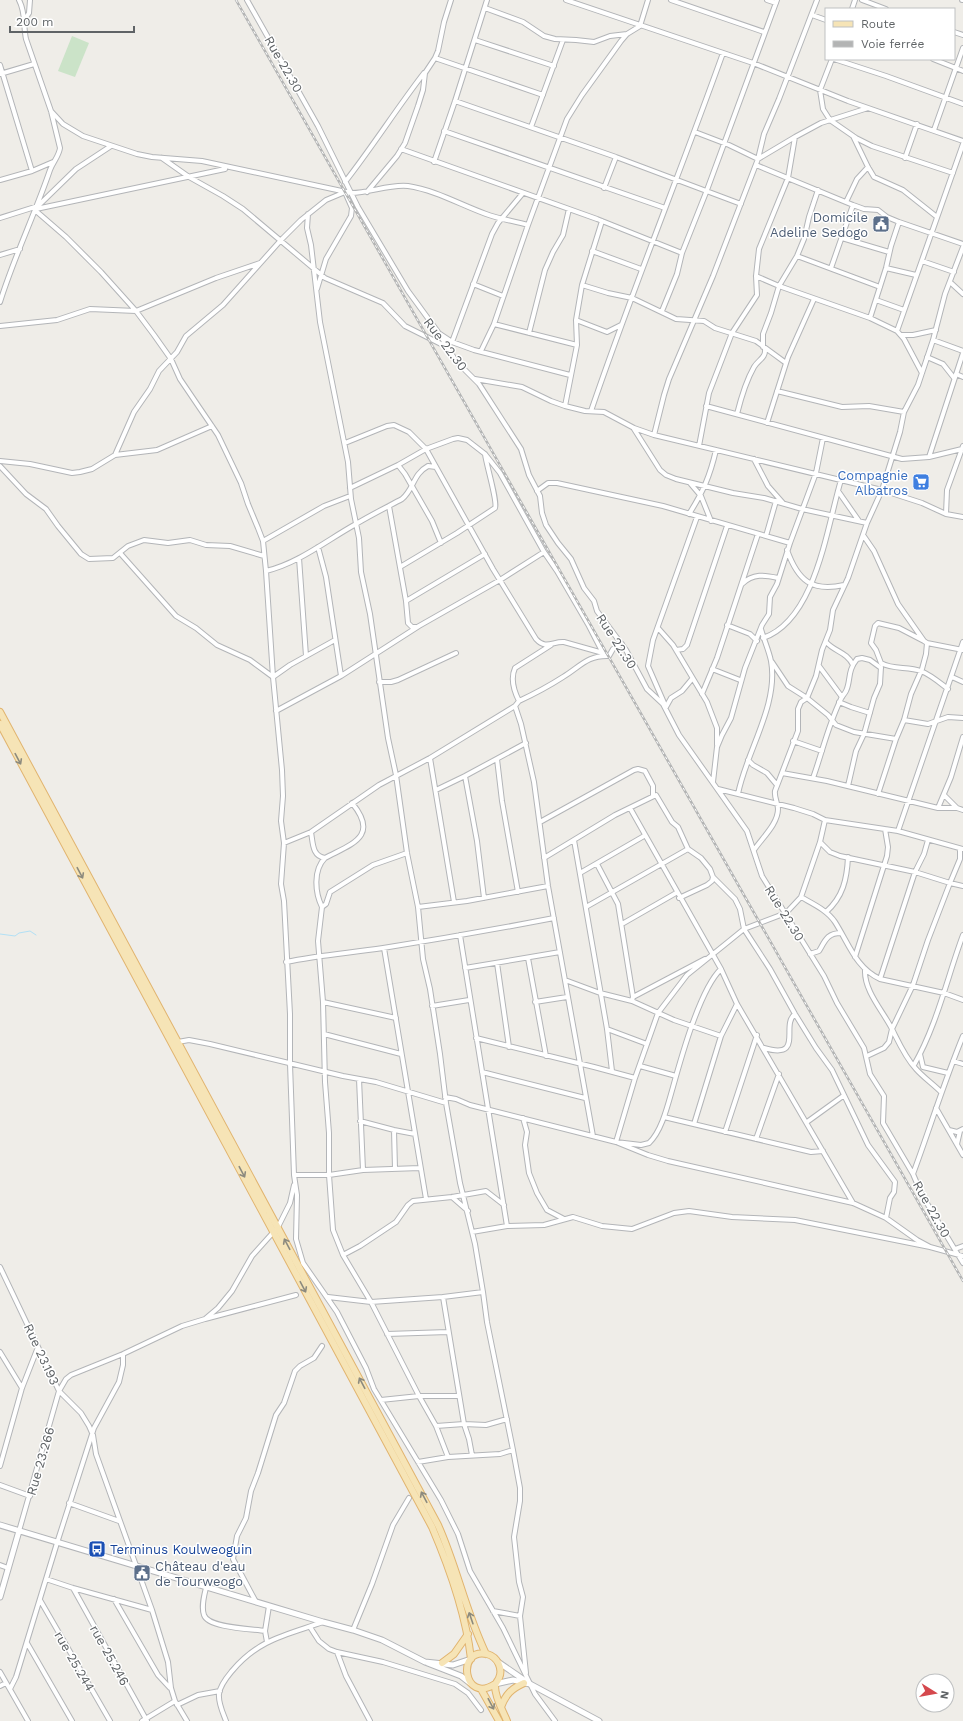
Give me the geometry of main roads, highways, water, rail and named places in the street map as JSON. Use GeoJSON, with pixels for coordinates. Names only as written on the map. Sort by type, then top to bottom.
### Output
{"type":"FeatureCollection","features":[{"type":"Feature","properties":{"kind":"main road"},"geometry":{"type":"LineString","coordinates":[[0,712],[438,1525],[476,1632],[486,1654]]}},
{"type":"Feature","properties":{"kind":"main road"},"geometry":{"type":"LineString","coordinates":[[0,724],[432,1527],[449,1570],[468,1634],[471,1660]]}},
{"type":"Feature","properties":{"kind":"main road"},"geometry":{"type":"LineString","coordinates":[[442,1663],[454,1654],[468,1634]]}},
{"type":"Feature","properties":{"kind":"main road"},"geometry":{"type":"LineString","coordinates":[[481,1689],[491,1687],[495,1684],[501,1669],[497,1660],[486,1654],[480,1654],[471,1660],[466,1668],[470,1683],[481,1689],[499,1721]]}},
{"type":"Feature","properties":{"kind":"main road"},"geometry":{"type":"LineString","coordinates":[[501,1707],[508,1693],[513,1688],[527,1683]]}},
{"type":"Feature","properties":{"kind":"main road"},"geometry":{"type":"LineString","coordinates":[[495,1684],[501,1707],[507,1721]]}},
{"type":"Feature","properties":{"kind":"waterway"},"geometry":{"type":"LineString","coordinates":[[0,934],[15,936],[19,933],[30,931],[36,935]]}},
{"type":"Feature","properties":{"kind":"railway"},"geometry":{"type":"LineString","coordinates":[[236,0],[963,1281]]}},
{"type":"Feature","properties":{"kind":"place","name":"Domicile Adeline Sedogo"},"geometry":{"type":"Point","coordinates":[881,224]}},
{"type":"Feature","properties":{"kind":"place","name":"Compagnie Albatros"},"geometry":{"type":"Point","coordinates":[921,482]}},
{"type":"Feature","properties":{"kind":"place","name":"Terminus Koulweoguin"},"geometry":{"type":"Point","coordinates":[97,1549]}},
{"type":"Feature","properties":{"kind":"place","name":"Château d'eau de Tourweogo"},"geometry":{"type":"Point","coordinates":[142,1573]}}]}
